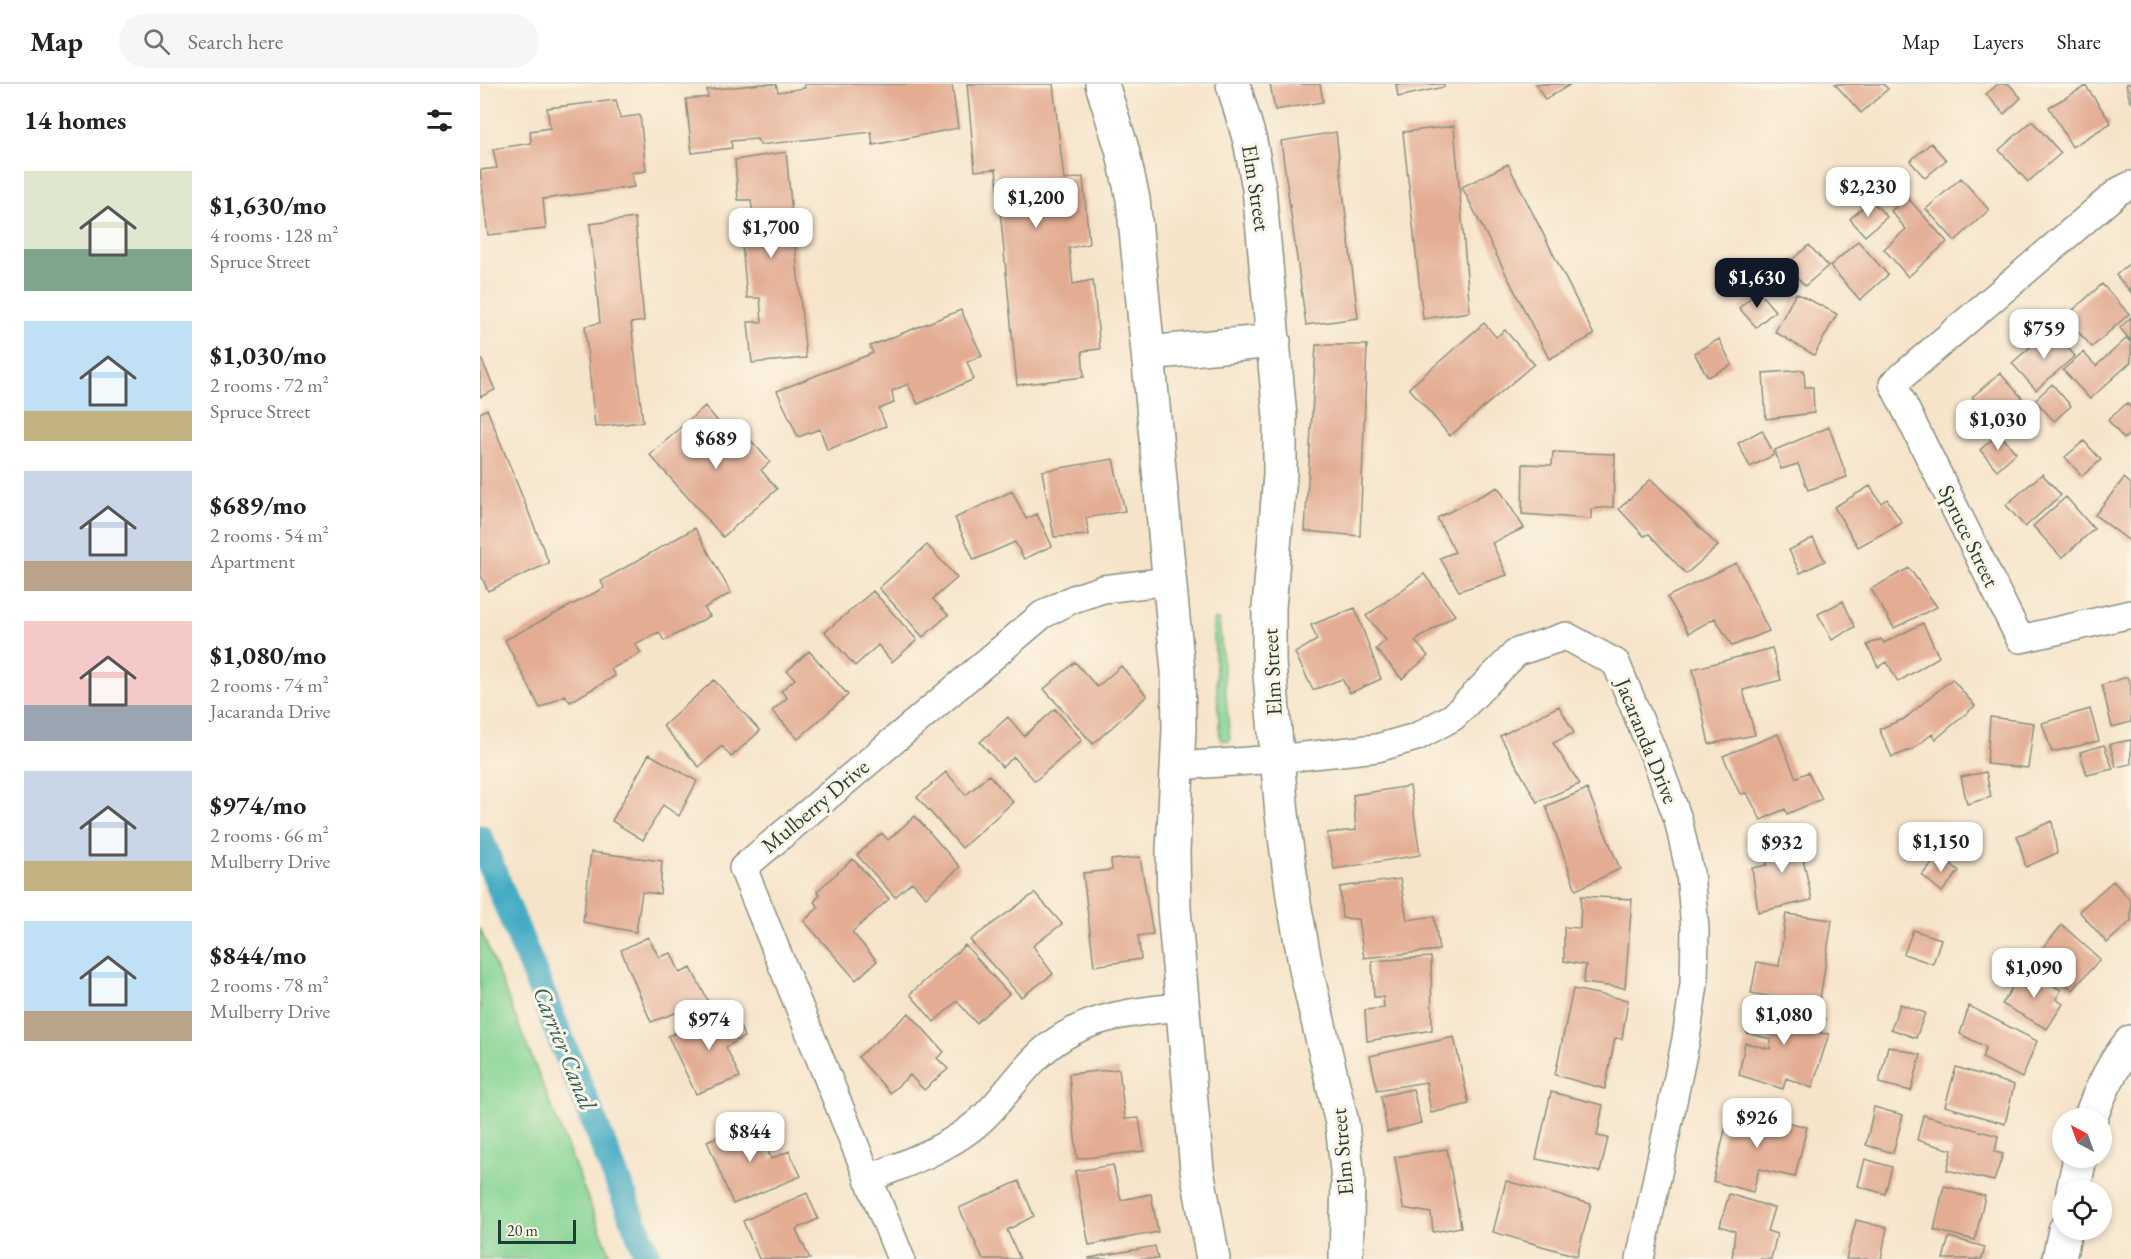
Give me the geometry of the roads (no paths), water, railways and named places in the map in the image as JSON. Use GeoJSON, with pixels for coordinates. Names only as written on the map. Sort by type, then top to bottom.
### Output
{"type":"FeatureCollection","features":[{"type":"Feature","properties":{"kind":"street"},"geometry":{"type":"LineString","coordinates":[[1102,84],[1122,149],[1133,199],[1170,581],[1178,671],[1179,729],[1173,851],[1174,909],[1197,1170],[1213,1259]]}},
{"type":"Feature","properties":{"kind":"street","name":"Elm Street"},"geometry":{"type":"LineString","coordinates":[[1233,84],[1250,141],[1259,188],[1280,417],[1280,475],[1269,608],[1269,663],[1277,759],[1294,903],[1307,974],[1342,1124],[1348,1180],[1346,1259]]}},
{"type":"Feature","properties":{"kind":"street","name":"Spruce Street"},"geometry":{"type":"LineString","coordinates":[[2131,185],[2120,191],[1893,384],[2020,639],[2131,614]]}},
{"type":"Feature","properties":{"kind":"street"},"geometry":{"type":"LineString","coordinates":[[1148,353],[1274,341]]}},
{"type":"Feature","properties":{"kind":"street","name":"Mulberry Drive"},"geometry":{"type":"LineString","coordinates":[[901,1259],[743,868],[1042,615],[1073,598],[1103,589],[1170,581]]}},
{"type":"Feature","properties":{"kind":"street","name":"Jacaranda Drive"},"geometry":{"type":"LineString","coordinates":[[1178,766],[1277,759],[1377,748],[1416,737],[1453,717],[1517,652],[1566,636],[1616,663],[1678,819],[1690,873],[1695,928],[1694,984],[1686,1039],[1640,1259]]}},
{"type":"Feature","properties":{"kind":"street"},"geometry":{"type":"LineString","coordinates":[[868,1179],[940,1149],[972,1128],[1001,1100],[1032,1062],[1057,1041],[1082,1026],[1119,1014],[1182,1007]]}},
{"type":"Feature","properties":{"kind":"street"},"geometry":{"type":"LineString","coordinates":[[2094,1108],[2120,1055],[2131,1042]]}},
{"type":"Feature","properties":{"kind":"street"},"geometry":{"type":"LineString","coordinates":[[2059,1259],[2063,1240]]}},
{"type":"Feature","properties":{"kind":"waterway","name":"Carrier Canal"},"geometry":{"type":"LineString","coordinates":[[480,838],[649,1259]]}}]}
